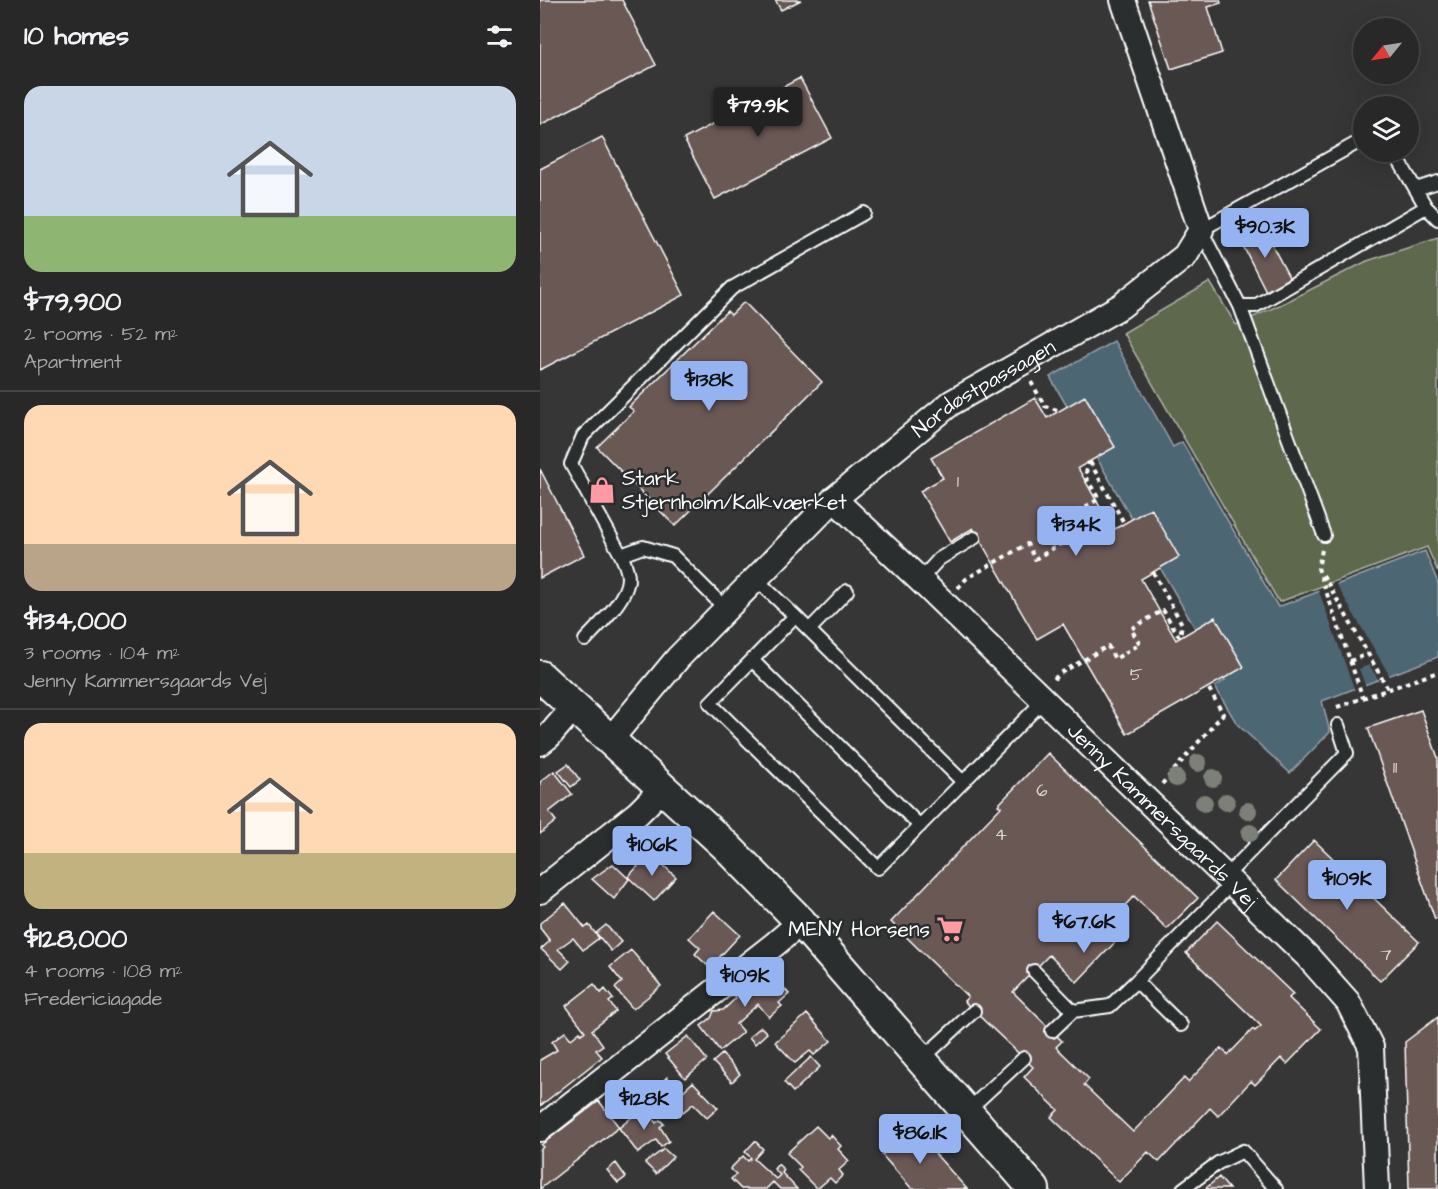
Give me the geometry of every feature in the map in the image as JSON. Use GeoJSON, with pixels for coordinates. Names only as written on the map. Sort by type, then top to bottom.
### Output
{"type":"FeatureCollection","features":[{"type":"Feature","properties":{"kind":"street"},"geometry":{"type":"LineString","coordinates":[[1123,0],[1201,230]]}},
{"type":"Feature","properties":{"kind":"street","name":"Nordøstpassagen"},"geometry":{"type":"LineString","coordinates":[[610,740],[678,658],[834,499],[951,403],[1121,306],[1185,256],[1201,230]]}},
{"type":"Feature","properties":{"kind":"street","name":"Jenny Kammersgaards Vej"},"geometry":{"type":"LineString","coordinates":[[834,499],[1229,879],[1308,957],[1348,1002],[1371,1047],[1377,1189]]}},
{"type":"Feature","properties":{"kind":"street"},"geometry":{"type":"LineString","coordinates":[[540,676],[727,847],[801,922],[1034,1189]]}},
{"type":"Feature","properties":{"kind":"street"},"geometry":{"type":"LineString","coordinates":[[540,743],[574,707]]}},
{"type":"Feature","properties":{"kind":"street"},"geometry":{"type":"LineString","coordinates":[[540,891],[638,813],[663,788]]}},
{"type":"Feature","properties":{"kind":"street"},"geometry":{"type":"LineString","coordinates":[[540,1129],[801,922]]}},
{"type":"Feature","properties":{"kind":"lane"},"geometry":{"type":"LineString","coordinates":[[1324,535],[1240,306],[1201,230],[1353,145]]}},
{"type":"Feature","properties":{"kind":"lane"},"geometry":{"type":"LineString","coordinates":[[1400,162],[1426,207],[1438,219]]}},
{"type":"Feature","properties":{"kind":"lane"},"geometry":{"type":"LineString","coordinates":[[1416,189],[1438,182]]}},
{"type":"Feature","properties":{"kind":"lane"},"geometry":{"type":"LineString","coordinates":[[1240,306],[1255,306],[1426,207]]}},
{"type":"Feature","properties":{"kind":"lane"},"geometry":{"type":"LineString","coordinates":[[585,640],[612,610],[626,589],[628,579],[621,555],[571,464],[583,436],[732,288],[864,213]]}},
{"type":"Feature","properties":{"kind":"lane"},"geometry":{"type":"LineString","coordinates":[[920,580],[939,559],[974,538]]}},
{"type":"Feature","properties":{"kind":"lane"},"geometry":{"type":"LineString","coordinates":[[621,555],[644,547],[673,556],[726,609]]}},
{"type":"Feature","properties":{"kind":"lane"},"geometry":{"type":"LineString","coordinates":[[755,578],[963,782]]}},
{"type":"Feature","properties":{"kind":"lane"},"geometry":{"type":"LineString","coordinates":[[808,630],[847,591]]}},
{"type":"Feature","properties":{"kind":"lane"},"geometry":{"type":"LineString","coordinates":[[795,616],[710,702],[878,868],[1044,700]]}},
{"type":"Feature","properties":{"kind":"lane"},"geometry":{"type":"LineString","coordinates":[[752,660],[920,826]]}},
{"type":"Feature","properties":{"kind":"lane"},"geometry":{"type":"LineString","coordinates":[[1052,1031],[1073,1011],[1110,1006],[1136,981],[1347,753],[1338,725]]}},
{"type":"Feature","properties":{"kind":"lane"},"geometry":{"type":"LineString","coordinates":[[1034,971],[1073,1011]]}},
{"type":"Feature","properties":{"kind":"lane"},"geometry":{"type":"LineString","coordinates":[[1136,981],[1181,1025]]}},
{"type":"Feature","properties":{"kind":"lane"},"geometry":{"type":"LineString","coordinates":[[922,1060],[974,1011]]}},
{"type":"Feature","properties":{"kind":"lane"},"geometry":{"type":"LineString","coordinates":[[966,1113],[1024,1058]]}},
{"type":"Feature","properties":{"kind":"lane"},"geometry":{"type":"LineString","coordinates":[[1183,1189],[1218,1163],[1243,1151],[1276,1189]]}},
{"type":"Feature","properties":{"kind":"path"},"geometry":{"type":"LineString","coordinates":[[1036,392],[1045,406],[1060,411]]}},
{"type":"Feature","properties":{"kind":"path"},"geometry":{"type":"LineString","coordinates":[[966,579],[1027,544],[1035,559],[1076,535],[1066,518],[1099,499],[1085,476],[1089,462],[1124,523]]}},
{"type":"Feature","properties":{"kind":"path"},"geometry":{"type":"LineString","coordinates":[[1362,698],[1318,568],[1388,689]]}},
{"type":"Feature","properties":{"kind":"path"},"geometry":{"type":"LineString","coordinates":[[1059,674],[1108,646],[1115,659],[1140,644],[1131,629],[1163,610],[1180,638],[1182,624],[1153,572]]}},
{"type":"Feature","properties":{"kind":"path"},"geometry":{"type":"LineString","coordinates":[[1350,661],[1368,654]]}},
{"type":"Feature","properties":{"kind":"path"},"geometry":{"type":"LineString","coordinates":[[1338,725],[1332,708],[1438,672]]}},
{"type":"Feature","properties":{"kind":"path"},"geometry":{"type":"LineString","coordinates":[[1147,801],[1223,714],[1208,687]]}},
{"type":"Feature","properties":{"kind":"green space"},"geometry":{"type":"Polygon","coordinates":[[[1438,238],[1438,572],[1427,547],[1279,602],[1123,333],[1210,282],[1236,325],[1367,261],[1438,238]]]}},
{"type":"Feature","properties":{"kind":"water"},"geometry":{"type":"Polygon","coordinates":[[[1114,341],[1173,447],[1182,442],[1278,607],[1425,551],[1438,583],[1438,657],[1322,701],[1330,732],[1290,773],[1237,724],[1215,687],[1225,680],[1050,377],[1114,341]]]}},
{"type":"Feature","properties":{"kind":"pier"},"geometry":{"type":"Polygon","coordinates":[[[1335,582],[1391,678],[1380,682],[1369,665],[1359,669],[1366,687],[1355,691],[1318,589],[1335,582]]]}},
{"type":"Feature","properties":{"kind":"building"},"geometry":{"type":"Polygon","coordinates":[[[540,0],[622,0],[656,65],[540,125],[540,0]]]}},
{"type":"Feature","properties":{"kind":"building"},"geometry":{"type":"Polygon","coordinates":[[[775,0],[801,0],[781,10],[775,0]]]}},
{"type":"Feature","properties":{"kind":"building"},"geometry":{"type":"Polygon","coordinates":[[[1148,0],[1220,0],[1221,3],[1208,7],[1222,53],[1171,69],[1148,0]]]}},
{"type":"Feature","properties":{"kind":"building"},"geometry":{"type":"Polygon","coordinates":[[[800,78],[832,138],[715,199],[684,139],[800,78]]]}},
{"type":"Feature","properties":{"kind":"building"},"geometry":{"type":"Polygon","coordinates":[[[602,137],[684,295],[540,370],[540,169],[602,137]]]}},
{"type":"Feature","properties":{"kind":"building"},"geometry":{"type":"Polygon","coordinates":[[[1263,229],[1267,237],[1273,234],[1277,243],[1272,245],[1290,279],[1266,291],[1240,240],[1263,229]]]}},
{"type":"Feature","properties":{"kind":"building"},"geometry":{"type":"Polygon","coordinates":[[[744,302],[822,382],[675,526],[597,447],[634,411],[629,407],[727,311],[731,315],[744,302]]]}},
{"type":"Feature","properties":{"kind":"building"},"geometry":{"type":"Polygon","coordinates":[[[1085,396],[1115,447],[1078,468],[1113,530],[1151,508],[1179,557],[1141,579],[1176,640],[1215,617],[1244,667],[1127,734],[1063,624],[1037,639],[973,528],[950,542],[920,491],[943,478],[931,458],[1035,398],[1047,418],[1085,396]]]}},
{"type":"Feature","properties":{"kind":"building"},"geometry":{"type":"Polygon","coordinates":[[[540,469],[584,555],[540,578],[540,469]]]}},
{"type":"Feature","properties":{"kind":"building"},"geometry":{"type":"Polygon","coordinates":[[[1421,710],[1438,758],[1438,917],[1435,919],[1368,728],[1421,710]]]}},
{"type":"Feature","properties":{"kind":"building"},"geometry":{"type":"Polygon","coordinates":[[[1048,753],[1198,898],[1167,929],[1134,896],[1109,922],[1122,935],[1077,982],[1049,955],[1013,992],[1062,1041],[1056,1047],[1089,1079],[1084,1085],[1133,1132],[1184,1078],[1188,1082],[1221,1048],[1228,1055],[1253,1029],[1255,1031],[1261,1026],[1186,953],[1217,921],[1293,994],[1289,998],[1321,1029],[1287,1064],[1281,1058],[1255,1085],[1251,1081],[1218,1116],[1210,1108],[1159,1162],[1148,1152],[1119,1182],[1051,1117],[1058,1110],[1024,1077],[1033,1067],[964,1001],[968,997],[891,922],[1001,807],[998,805],[1048,753]]]}},
{"type":"Feature","properties":{"kind":"building"},"geometry":{"type":"Polygon","coordinates":[[[568,764],[580,780],[571,787],[558,771],[568,764]]]}},
{"type":"Feature","properties":{"kind":"building"},"geometry":{"type":"Polygon","coordinates":[[[554,771],[572,794],[549,812],[556,821],[540,834],[540,782],[554,771]]]}},
{"type":"Feature","properties":{"kind":"building"},"geometry":{"type":"Polygon","coordinates":[[[1314,840],[1419,942],[1380,981],[1276,880],[1314,840]]]}},
{"type":"Feature","properties":{"kind":"building"},"geometry":{"type":"Polygon","coordinates":[[[650,853],[676,877],[654,901],[628,877],[650,853]]]}},
{"type":"Feature","properties":{"kind":"building"},"geometry":{"type":"Polygon","coordinates":[[[613,864],[629,879],[614,899],[592,879],[613,864]]]}},
{"type":"Feature","properties":{"kind":"building"},"geometry":{"type":"Polygon","coordinates":[[[565,903],[585,928],[589,925],[599,938],[583,950],[573,938],[558,949],[570,961],[562,969],[541,949],[550,941],[540,928],[540,923],[565,903]]]}},
{"type":"Feature","properties":{"kind":"building"},"geometry":{"type":"Polygon","coordinates":[[[714,911],[740,935],[715,962],[714,960],[708,966],[695,954],[700,948],[689,938],[714,911]]]}},
{"type":"Feature","properties":{"kind":"building"},"geometry":{"type":"Polygon","coordinates":[[[606,925],[621,942],[611,951],[596,933],[606,925]]]}},
{"type":"Feature","properties":{"kind":"building"},"geometry":{"type":"Polygon","coordinates":[[[631,950],[661,986],[633,1009],[615,988],[622,982],[610,967],[631,950]]]}},
{"type":"Feature","properties":{"kind":"building"},"geometry":{"type":"Polygon","coordinates":[[[768,970],[789,994],[779,1003],[782,1006],[769,1017],[758,1004],[736,1024],[743,1032],[720,1051],[701,1026],[711,1018],[714,1011],[723,1010],[736,998],[734,996],[761,972],[768,970]]]}},
{"type":"Feature","properties":{"kind":"building"},"geometry":{"type":"Polygon","coordinates":[[[594,984],[601,993],[605,989],[613,999],[609,1002],[616,1011],[592,1030],[603,1045],[596,1050],[602,1057],[540,1106],[540,1060],[557,1050],[552,1042],[565,1032],[571,1039],[585,1031],[566,1006],[594,984]]]}},
{"type":"Feature","properties":{"kind":"building"},"geometry":{"type":"Polygon","coordinates":[[[807,1014],[831,1041],[814,1055],[810,1051],[795,1063],[775,1042],[807,1014]]]}},
{"type":"Feature","properties":{"kind":"building"},"geometry":{"type":"Polygon","coordinates":[[[1438,1017],[1438,1189],[1409,1189],[1405,1042],[1438,1017]]]}},
{"type":"Feature","properties":{"kind":"building"},"geometry":{"type":"Polygon","coordinates":[[[761,1027],[767,1033],[755,1044],[749,1037],[761,1027]]]}},
{"type":"Feature","properties":{"kind":"building"},"geometry":{"type":"Polygon","coordinates":[[[688,1036],[707,1060],[685,1078],[665,1054],[688,1036]]]}},
{"type":"Feature","properties":{"kind":"building"},"geometry":{"type":"Polygon","coordinates":[[[722,1054],[740,1074],[732,1082],[713,1062],[722,1054]]]}},
{"type":"Feature","properties":{"kind":"building"},"geometry":{"type":"Polygon","coordinates":[[[811,1057],[820,1067],[793,1092],[784,1082],[811,1057]]]}},
{"type":"Feature","properties":{"kind":"building"},"geometry":{"type":"Polygon","coordinates":[[[667,1077],[682,1092],[693,1082],[718,1108],[707,1118],[693,1104],[683,1112],[658,1086],[667,1077]]]}},
{"type":"Feature","properties":{"kind":"building"},"geometry":{"type":"Polygon","coordinates":[[[599,1101],[619,1127],[540,1189],[540,1150],[543,1147],[541,1145],[599,1101]]]}},
{"type":"Feature","properties":{"kind":"building"},"geometry":{"type":"Polygon","coordinates":[[[644,1107],[656,1123],[660,1120],[664,1124],[660,1127],[669,1141],[661,1147],[656,1140],[638,1153],[619,1128],[644,1107]]]}},
{"type":"Feature","properties":{"kind":"building"},"geometry":{"type":"Polygon","coordinates":[[[816,1126],[828,1138],[831,1135],[841,1146],[838,1149],[849,1161],[839,1170],[843,1175],[835,1183],[830,1178],[817,1189],[798,1170],[801,1167],[787,1153],[816,1126]]]}},
{"type":"Feature","properties":{"kind":"building"},"geometry":{"type":"Polygon","coordinates":[[[912,1128],[967,1189],[912,1189],[882,1155],[912,1128]]]}},
{"type":"Feature","properties":{"kind":"building"},"geometry":{"type":"Polygon","coordinates":[[[755,1141],[763,1149],[754,1159],[776,1179],[780,1175],[774,1169],[778,1164],[784,1170],[782,1173],[797,1189],[780,1189],[773,1182],[766,1189],[741,1189],[731,1179],[736,1174],[730,1169],[743,1156],[748,1161],[751,1158],[745,1152],[755,1141]]]}},
{"type":"Feature","properties":{"kind":"building"},"geometry":{"type":"Polygon","coordinates":[[[664,1149],[673,1157],[656,1174],[645,1163],[664,1149]]]}},
{"type":"Feature","properties":{"kind":"building"},"geometry":{"type":"Polygon","coordinates":[[[616,1163],[626,1177],[618,1183],[607,1170],[616,1163]]]}},
{"type":"Feature","properties":{"kind":"building"},"geometry":{"type":"Polygon","coordinates":[[[1219,1177],[1229,1189],[1205,1189],[1219,1177]]]}},
{"type":"Feature","properties":{"kind":"place","name":"Stark Stjernholm/Kalkværket"},"geometry":{"type":"Point","coordinates":[602,490]}},
{"type":"Feature","properties":{"kind":"place","name":"MENY Horsens"},"geometry":{"type":"Point","coordinates":[950,929]}}]}
